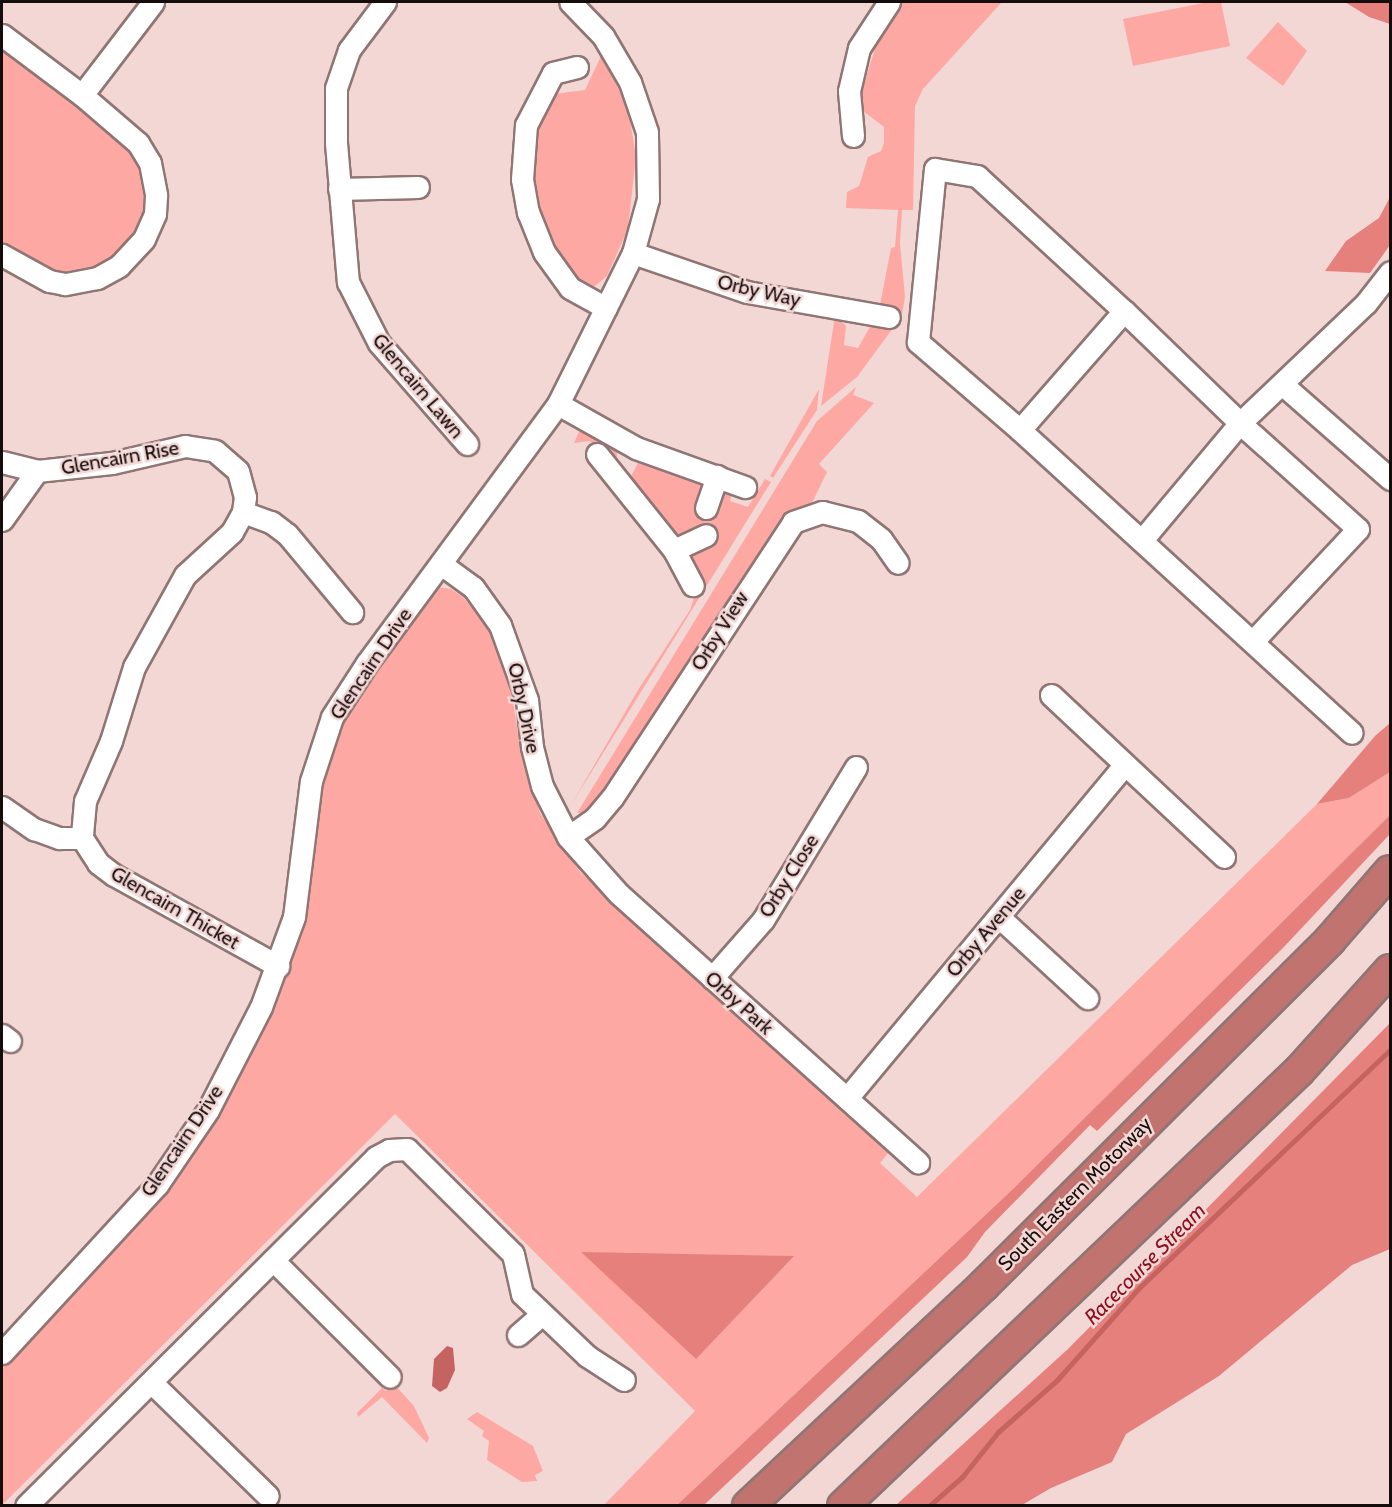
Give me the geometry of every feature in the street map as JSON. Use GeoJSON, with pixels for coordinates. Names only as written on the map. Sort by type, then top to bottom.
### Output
{"type":"FeatureCollection","features":[{"type":"Feature","properties":{"kind":"highway","name":"South Eastern Motorway"},"geometry":{"type":"LineString","coordinates":[[748,1506],[984,1285],[1330,940],[1390,871]]}},
{"type":"Feature","properties":{"kind":"highway"},"geometry":{"type":"LineString","coordinates":[[843,1506],[1299,1071],[1390,970]]}},
{"type":"Feature","properties":{"kind":"street"},"geometry":{"type":"LineString","coordinates":[[82,95],[153,2]]}},
{"type":"Feature","properties":{"kind":"street","name":"Glencairn Lawn"},"geometry":{"type":"LineString","coordinates":[[385,2],[349,50],[336,88],[339,189],[348,282],[363,317],[396,366],[467,444]]}},
{"type":"Feature","properties":{"kind":"street","name":"Glencairn Drive"},"geometry":{"type":"LineString","coordinates":[[2,1353],[157,1185],[208,1110],[278,966],[294,917],[312,781],[332,717],[558,404],[633,253],[648,199],[647,132],[630,82],[603,36],[570,2]]}},
{"type":"Feature","properties":{"kind":"street"},"geometry":{"type":"LineString","coordinates":[[853,136],[849,91],[859,48],[889,2]]}},
{"type":"Feature","properties":{"kind":"street"},"geometry":{"type":"LineString","coordinates":[[2,35],[120,125],[145,153],[156,185],[150,227],[132,254],[110,273],[80,282],[49,281],[2,255]]}},
{"type":"Feature","properties":{"kind":"street"},"geometry":{"type":"LineString","coordinates":[[577,67],[553,74],[526,125],[522,179],[528,212],[544,252],[570,288],[606,308]]}},
{"type":"Feature","properties":{"kind":"street"},"geometry":{"type":"LineString","coordinates":[[1254,640],[1358,529],[1240,423],[1124,311],[977,176],[935,169],[918,342],[1020,430],[1254,640],[1352,733]]}},
{"type":"Feature","properties":{"kind":"street"},"geometry":{"type":"LineString","coordinates":[[339,189],[418,187]]}},
{"type":"Feature","properties":{"kind":"street","name":"Orby Way"},"geometry":{"type":"LineString","coordinates":[[633,253],[747,292],[889,317]]}},
{"type":"Feature","properties":{"kind":"street"},"geometry":{"type":"LineString","coordinates":[[1142,540],[1240,423],[1366,303],[1390,272]]}},
{"type":"Feature","properties":{"kind":"street"},"geometry":{"type":"LineString","coordinates":[[1020,430],[1124,311]]}},
{"type":"Feature","properties":{"kind":"street"},"geometry":{"type":"LineString","coordinates":[[1282,384],[1390,479]]}},
{"type":"Feature","properties":{"kind":"street"},"geometry":{"type":"LineString","coordinates":[[558,404],[636,448],[745,487]]}},
{"type":"Feature","properties":{"kind":"street","name":"Glencairn Rise"},"geometry":{"type":"LineString","coordinates":[[2,520],[37,471],[112,463],[185,446],[214,451],[238,471],[244,497],[243,512]]}},
{"type":"Feature","properties":{"kind":"street"},"geometry":{"type":"LineString","coordinates":[[614,471],[636,448]]}},
{"type":"Feature","properties":{"kind":"street"},"geometry":{"type":"LineString","coordinates":[[597,454],[614,471],[674,550],[693,585]]}},
{"type":"Feature","properties":{"kind":"street"},"geometry":{"type":"LineString","coordinates":[[2,462],[37,471]]}},
{"type":"Feature","properties":{"kind":"street"},"geometry":{"type":"LineString","coordinates":[[706,508],[717,476]]}},
{"type":"Feature","properties":{"kind":"street"},"geometry":{"type":"LineString","coordinates":[[2,807],[34,829],[59,838],[82,838],[85,801],[111,741],[134,667],[185,575],[232,532],[243,512],[271,522],[287,534],[352,612]]}},
{"type":"Feature","properties":{"kind":"street","name":"Orby View"},"geometry":{"type":"LineString","coordinates":[[568,837],[595,819],[612,798],[793,522],[822,512],[858,521],[881,539],[898,563]]}},
{"type":"Feature","properties":{"kind":"street"},"geometry":{"type":"LineString","coordinates":[[674,550],[706,535]]}},
{"type":"Feature","properties":{"kind":"street","name":"Orby Drive"},"geometry":{"type":"LineString","coordinates":[[441,564],[473,587],[500,624],[527,700],[532,747],[542,786],[568,837]]}},
{"type":"Feature","properties":{"kind":"street"},"geometry":{"type":"LineString","coordinates":[[1051,695],[1224,857]]}},
{"type":"Feature","properties":{"kind":"street","name":"Orby Avenue"},"geometry":{"type":"LineString","coordinates":[[847,1098],[1124,765]]}},
{"type":"Feature","properties":{"kind":"street","name":"Orby Close"},"geometry":{"type":"LineString","coordinates":[[712,978],[763,920],[856,767]]}},
{"type":"Feature","properties":{"kind":"street","name":"Orby Park"},"geometry":{"type":"LineString","coordinates":[[568,837],[619,894],[918,1162]]}},
{"type":"Feature","properties":{"kind":"street","name":"Glencairn Thicket"},"geometry":{"type":"LineString","coordinates":[[82,838],[98,863],[114,874],[278,966]]}},
{"type":"Feature","properties":{"kind":"street"},"geometry":{"type":"LineString","coordinates":[[999,917],[1087,998]]}},
{"type":"Feature","properties":{"kind":"street"},"geometry":{"type":"LineString","coordinates":[[28,1505],[376,1157],[389,1150],[406,1149],[513,1254],[522,1294],[541,1315],[587,1356],[624,1380]]}},
{"type":"Feature","properties":{"kind":"street"},"geometry":{"type":"LineString","coordinates":[[273,1260],[390,1377]]}},
{"type":"Feature","properties":{"kind":"street"},"geometry":{"type":"LineString","coordinates":[[518,1335],[541,1315]]}},
{"type":"Feature","properties":{"kind":"street"},"geometry":{"type":"LineString","coordinates":[[151,1382],[268,1496]]}},
{"type":"Feature","properties":{"kind":"shaded area"},"geometry":{"type":"Polygon","coordinates":[[[902,2],[1002,2],[923,89],[915,106],[913,210],[902,210],[900,243],[905,297],[902,314],[895,307],[880,305],[891,248],[895,247],[898,210],[846,208],[847,192],[859,186],[868,157],[881,151],[884,143],[884,127],[863,111],[860,98],[877,42],[902,2]]]}},
{"type":"Feature","properties":{"kind":"shaded area"},"geometry":{"type":"Polygon","coordinates":[[[1208,2],[1221,2],[1230,46],[1133,66],[1123,19],[1208,2]]]}},
{"type":"Feature","properties":{"kind":"shaded area"},"geometry":{"type":"Polygon","coordinates":[[[1345,2],[1390,2],[1390,24],[1369,17],[1345,2]]]}},
{"type":"Feature","properties":{"kind":"shaded area"},"geometry":{"type":"Polygon","coordinates":[[[1278,22],[1307,51],[1283,86],[1246,58],[1278,22]]]}},
{"type":"Feature","properties":{"kind":"shaded area"},"geometry":{"type":"Polygon","coordinates":[[[2,47],[114,134],[138,161],[146,192],[142,221],[128,246],[102,266],[56,273],[23,259],[2,243],[2,47]]]}},
{"type":"Feature","properties":{"kind":"shaded area"},"geometry":{"type":"Polygon","coordinates":[[[602,54],[628,108],[636,156],[628,229],[607,276],[595,286],[581,285],[549,246],[529,194],[535,129],[554,94],[585,90],[602,54]]]}},
{"type":"Feature","properties":{"kind":"shaded area"},"geometry":{"type":"Polygon","coordinates":[[[1390,197],[1390,245],[1370,273],[1325,271],[1346,241],[1379,218],[1390,197]]]}},
{"type":"Feature","properties":{"kind":"shaded area"},"geometry":{"type":"Polygon","coordinates":[[[835,316],[846,326],[844,345],[858,348],[871,325],[893,328],[857,377],[821,406],[835,316]]]}},
{"type":"Feature","properties":{"kind":"shaded area"},"geometry":{"type":"Polygon","coordinates":[[[856,387],[853,395],[874,403],[819,464],[827,472],[809,509],[777,527],[618,783],[589,813],[577,813],[817,421],[856,387]]]}},
{"type":"Feature","properties":{"kind":"shaded area"},"geometry":{"type":"Polygon","coordinates":[[[819,389],[817,410],[773,478],[770,476],[819,389]]]}},
{"type":"Feature","properties":{"kind":"shaded area"},"geometry":{"type":"Polygon","coordinates":[[[582,425],[617,448],[617,458],[589,441],[574,443],[582,425]]]}},
{"type":"Feature","properties":{"kind":"shaded area"},"geometry":{"type":"Polygon","coordinates":[[[640,459],[700,478],[722,493],[733,489],[730,501],[748,507],[765,479],[771,482],[571,805],[638,690],[690,610],[699,583],[691,560],[695,550],[676,535],[630,478],[640,459]]]}},
{"type":"Feature","properties":{"kind":"shaded area"},"geometry":{"type":"Polygon","coordinates":[[[437,587],[451,589],[463,597],[487,626],[511,689],[521,752],[540,813],[580,872],[890,1151],[880,1163],[917,1197],[1317,804],[1349,798],[1390,772],[1390,815],[1014,1188],[677,1505],[604,1505],[695,1411],[395,1114],[2,1505],[2,1369],[160,1197],[213,1122],[251,1054],[284,982],[301,923],[322,784],[341,719],[437,587]]]}},
{"type":"Feature","properties":{"kind":"shaded area"},"geometry":{"type":"Polygon","coordinates":[[[1390,723],[1390,772],[1349,798],[1317,804],[1375,736],[1390,723]]]}},
{"type":"Feature","properties":{"kind":"shaded area"},"geometry":{"type":"Polygon","coordinates":[[[1390,815],[1390,834],[1282,949],[1097,1131],[1090,1125],[985,1232],[967,1257],[704,1505],[677,1505],[1014,1188],[1390,815]]]}},
{"type":"Feature","properties":{"kind":"shaded area"},"geometry":{"type":"Polygon","coordinates":[[[1390,1023],[1390,1249],[1352,1265],[1219,1376],[1126,1434],[1112,1462],[1051,1488],[1022,1505],[896,1505],[1068,1349],[1390,1023]]]}},
{"type":"Feature","properties":{"kind":"shaded area"},"geometry":{"type":"Polygon","coordinates":[[[581,1252],[794,1256],[696,1359],[581,1252]]]}},
{"type":"Feature","properties":{"kind":"shaded area"},"geometry":{"type":"Polygon","coordinates":[[[447,1346],[453,1348],[455,1370],[447,1388],[440,1392],[432,1386],[434,1359],[447,1346]]]}},
{"type":"Feature","properties":{"kind":"shaded area"},"geometry":{"type":"Polygon","coordinates":[[[393,1383],[414,1406],[429,1438],[427,1443],[382,1397],[358,1417],[357,1413],[382,1388],[386,1391],[393,1383]]]}},
{"type":"Feature","properties":{"kind":"shaded area"},"geometry":{"type":"Polygon","coordinates":[[[477,1412],[533,1446],[543,1471],[535,1475],[537,1481],[522,1482],[487,1460],[489,1441],[482,1436],[484,1431],[467,1419],[477,1412]]]}},
{"type":"Feature","properties":{"kind":"waterway","name":"Racecourse Stream"},"geometry":{"type":"LineString","coordinates":[[929,1506],[962,1477],[998,1432],[1057,1380],[1140,1287],[1390,1050]]}}]}
